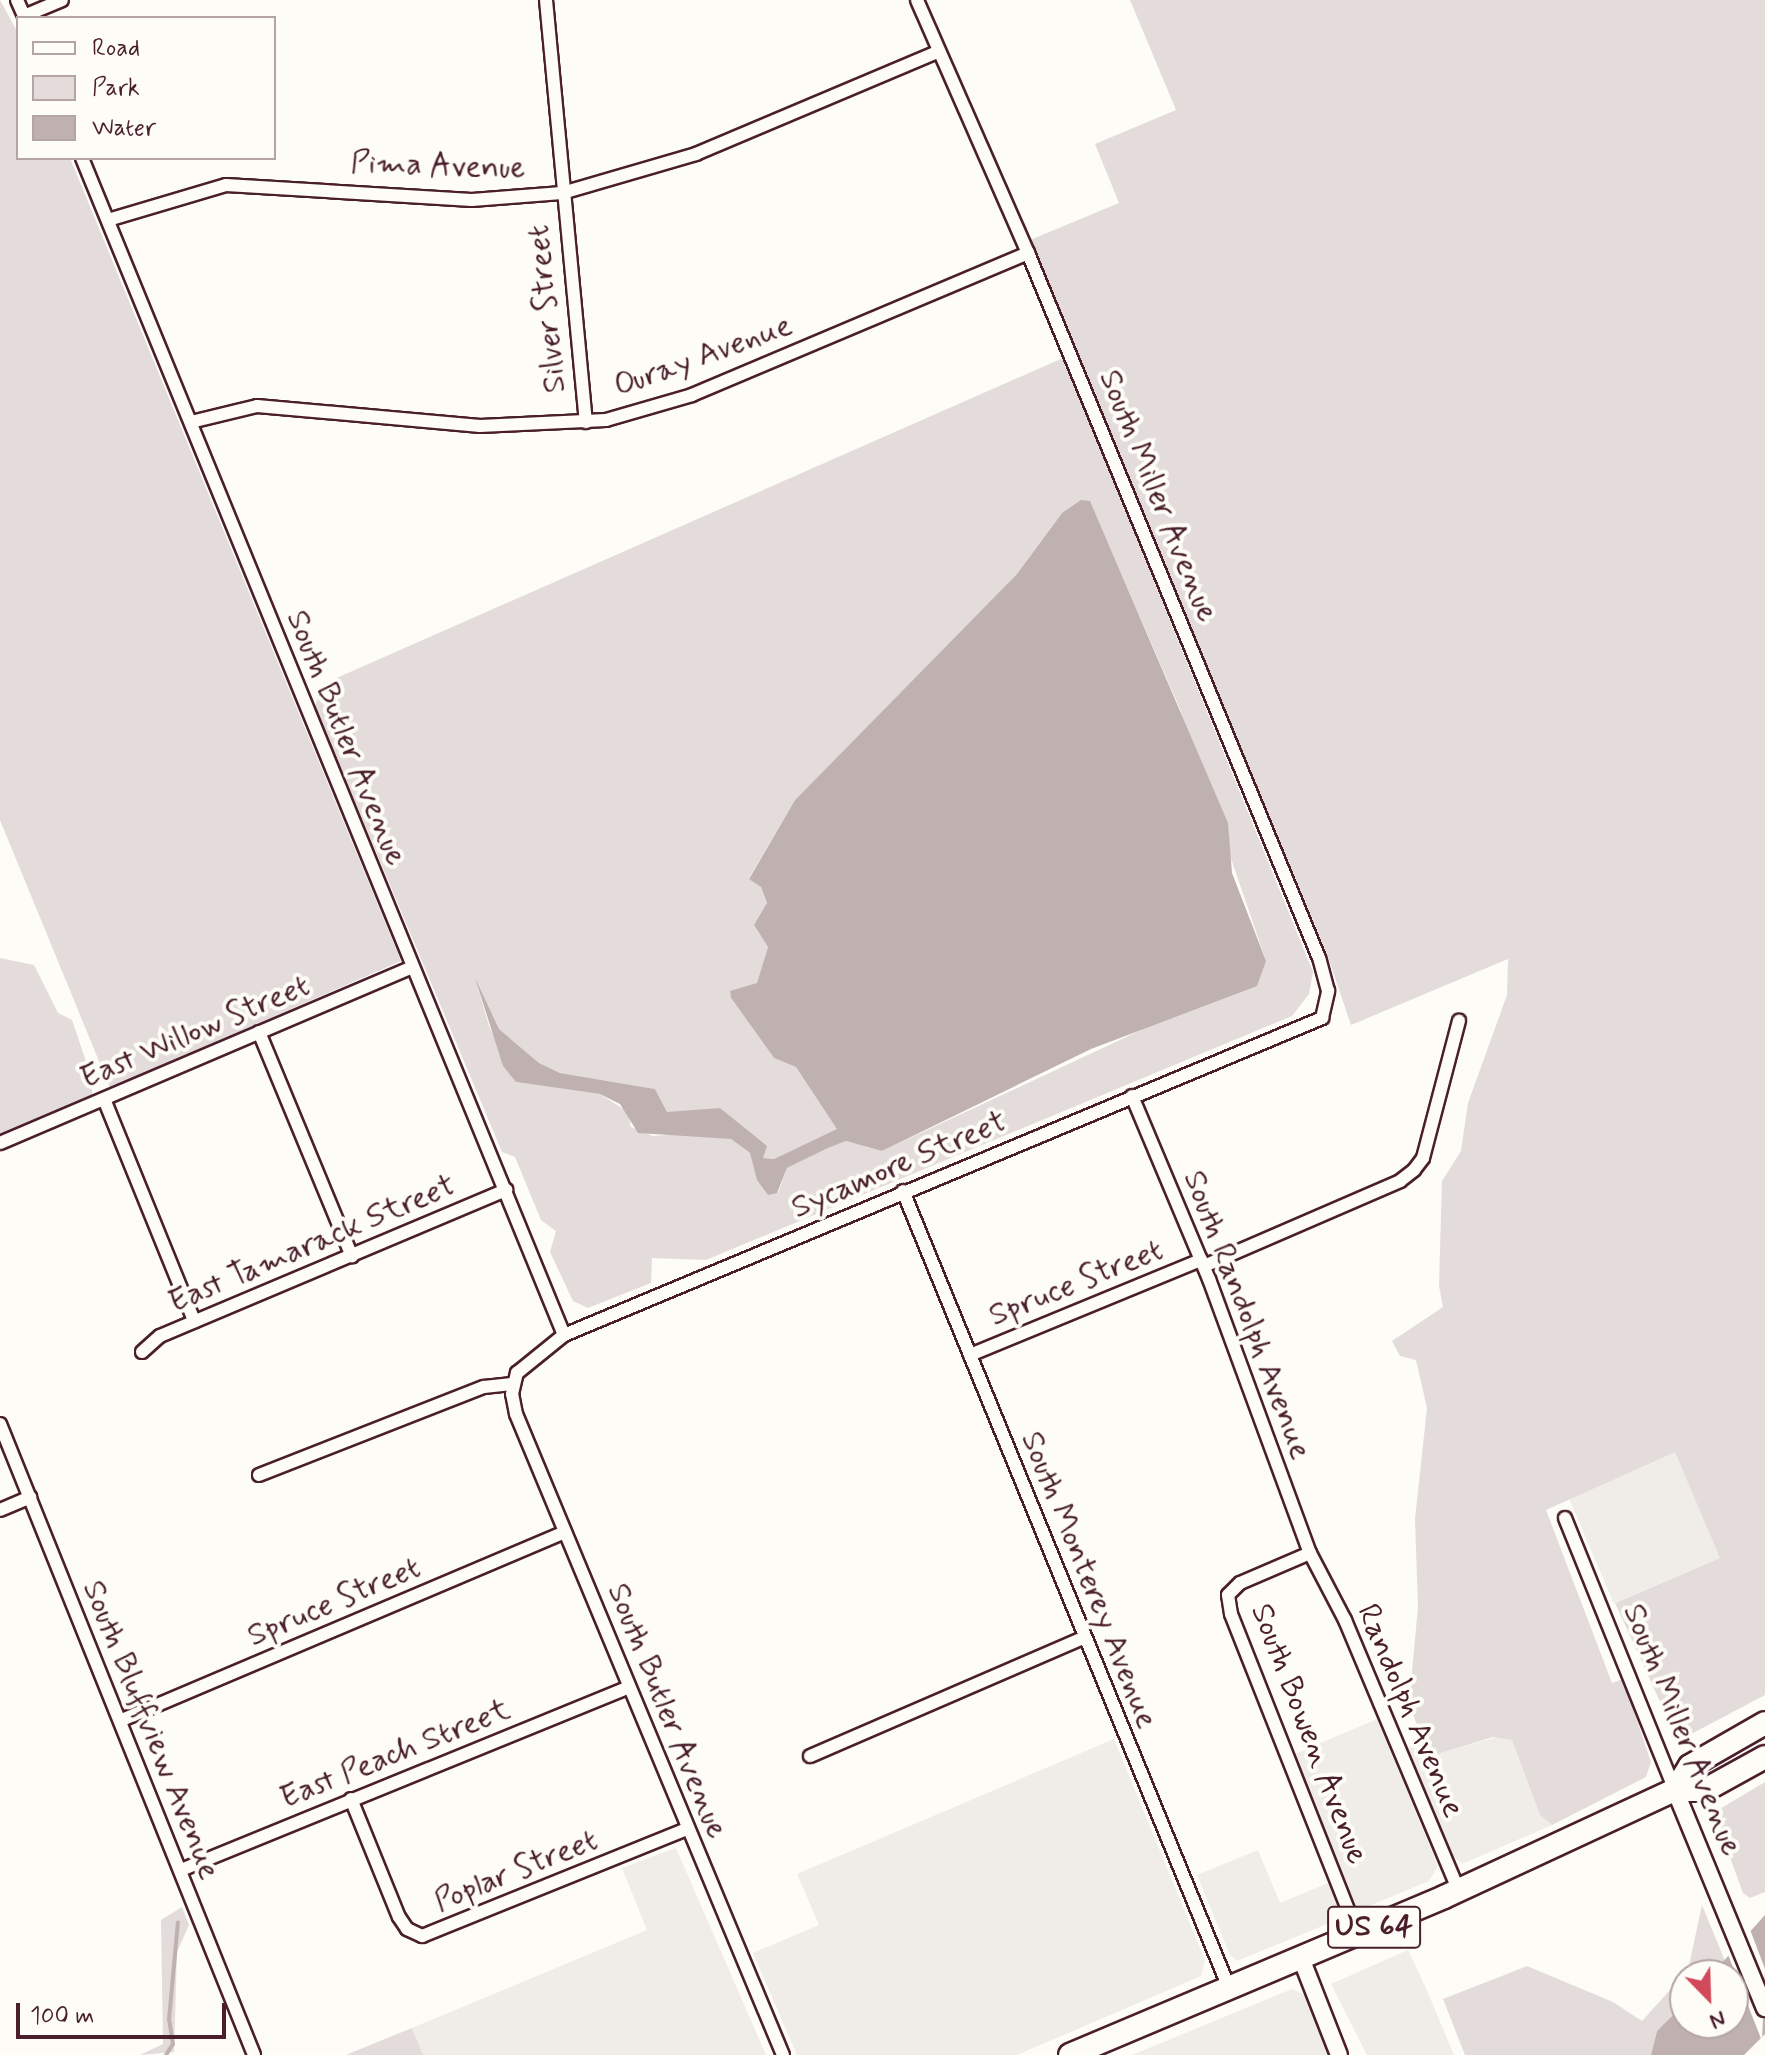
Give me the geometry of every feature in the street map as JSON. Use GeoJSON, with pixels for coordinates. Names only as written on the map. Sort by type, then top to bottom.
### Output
{"type":"FeatureCollection","features":[{"type":"Feature","properties":{"kind":"highway","name":"US 64"},"geometry":{"type":"LineString","coordinates":[[1675,1790],[1690,1766],[1765,1723]]}},
{"type":"Feature","properties":{"kind":"highway","name":"US 64"},"geometry":{"type":"LineString","coordinates":[[1070,2055],[1459,1891],[1675,1790],[1705,1790],[1765,1757]]}},
{"type":"Feature","properties":{"kind":"main road","name":"South Miller Avenue"},"geometry":{"type":"LineString","coordinates":[[1675,1790],[1765,2008]]}},
{"type":"Feature","properties":{"kind":"main road"},"geometry":{"type":"LineString","coordinates":[[1301,1958],[1339,2055]]}},
{"type":"Feature","properties":{"kind":"street"},"geometry":{"type":"LineString","coordinates":[[26,16],[62,0]]}},
{"type":"Feature","properties":{"kind":"street","name":"Silver Street"},"geometry":{"type":"LineString","coordinates":[[546,0],[586,422]]}},
{"type":"Feature","properties":{"kind":"street","name":"South Miller Avenue"},"geometry":{"type":"LineString","coordinates":[[917,0],[1028,253],[1319,958],[1328,991],[1322,1018]]}},
{"type":"Feature","properties":{"kind":"street","name":"Pima Avenue"},"geometry":{"type":"LineString","coordinates":[[108,220],[226,185],[472,200],[562,193],[696,154],[938,52]]}},
{"type":"Feature","properties":{"kind":"street","name":"South Butler Avenue"},"geometry":{"type":"LineString","coordinates":[[83,160],[411,968],[564,1335]]}},
{"type":"Feature","properties":{"kind":"street","name":"Ouray Avenue"},"geometry":{"type":"LineString","coordinates":[[191,422],[232,409],[286,406],[480,426],[586,422],[669,404],[1028,253]]}},
{"type":"Feature","properties":{"kind":"street","name":"East Willow Street"},"geometry":{"type":"LineString","coordinates":[[0,1143],[411,968]]}},
{"type":"Feature","properties":{"kind":"street","name":"Sycamore Street"},"geometry":{"type":"LineString","coordinates":[[512,1384],[529,1359],[564,1335],[1322,1018]]}},
{"type":"Feature","properties":{"kind":"street","name":"Spruce Street"},"geometry":{"type":"LineString","coordinates":[[970,1355],[1400,1181],[1423,1158],[1459,1021]]}},
{"type":"Feature","properties":{"kind":"street"},"geometry":{"type":"LineString","coordinates":[[259,1032],[352,1256]]}},
{"type":"Feature","properties":{"kind":"street","name":"South Randolph Avenue"},"geometry":{"type":"LineString","coordinates":[[1132,1096],[1202,1263],[1310,1553]]}},
{"type":"Feature","properties":{"kind":"street"},"geometry":{"type":"LineString","coordinates":[[104,1099],[194,1321]]}},
{"type":"Feature","properties":{"kind":"street","name":"East Tamarack Street"},"geometry":{"type":"LineString","coordinates":[[142,1352],[160,1336],[506,1190]]}},
{"type":"Feature","properties":{"kind":"street","name":"South Monterey Avenue"},"geometry":{"type":"LineString","coordinates":[[903,1191],[1083,1638],[1229,1988]]}},
{"type":"Feature","properties":{"kind":"street"},"geometry":{"type":"LineString","coordinates":[[259,1475],[484,1387],[512,1384]]}},
{"type":"Feature","properties":{"kind":"street","name":"South Butler Avenue"},"geometry":{"type":"LineString","coordinates":[[512,1384],[516,1414],[783,2055]]}},
{"type":"Feature","properties":{"kind":"street","name":"South Bluffview Avenue"},"geometry":{"type":"LineString","coordinates":[[0,1424],[122,1720],[254,2055]]}},
{"type":"Feature","properties":{"kind":"street"},"geometry":{"type":"LineString","coordinates":[[0,1510],[30,1497]]}},
{"type":"Feature","properties":{"kind":"street","name":"South Miller Avenue"},"geometry":{"type":"LineString","coordinates":[[1565,1518],[1675,1790]]}},
{"type":"Feature","properties":{"kind":"street","name":"Spruce Street"},"geometry":{"type":"LineString","coordinates":[[122,1720],[565,1532]]}},
{"type":"Feature","properties":{"kind":"street","name":"Randolph Avenue"},"geometry":{"type":"LineString","coordinates":[[1310,1553],[1345,1620],[1459,1891]]}},
{"type":"Feature","properties":{"kind":"street","name":"South Bowen Avenue"},"geometry":{"type":"LineString","coordinates":[[1310,1553],[1240,1583],[1228,1595],[1231,1614],[1358,1934]]}},
{"type":"Feature","properties":{"kind":"street"},"geometry":{"type":"LineString","coordinates":[[810,1756],[1083,1638]]}},
{"type":"Feature","properties":{"kind":"street","name":"East Peach Street"},"geometry":{"type":"LineString","coordinates":[[181,1870],[629,1687]]}},
{"type":"Feature","properties":{"kind":"street","name":"Poplar Street"},"geometry":{"type":"LineString","coordinates":[[351,1799],[399,1917],[422,1936],[687,1829]]}},
{"type":"Feature","properties":{"kind":"shaded area"},"geometry":{"type":"Polygon","coordinates":[[[1675,1451],[1720,1558],[1614,1603],[1568,1496],[1675,1451]]]}},
{"type":"Feature","properties":{"kind":"shaded area"},"geometry":{"type":"Polygon","coordinates":[[[1377,1719],[1438,1866],[1429,1881],[1357,1911],[1295,1754],[1377,1719]]]}},
{"type":"Feature","properties":{"kind":"shaded area"},"geometry":{"type":"Polygon","coordinates":[[[1504,1735],[1512,1740],[1540,1815],[1552,1825],[1462,1864],[1454,1857],[1408,1748],[1423,1742],[1438,1754],[1504,1735]]]}},
{"type":"Feature","properties":{"kind":"shaded area"},"geometry":{"type":"Polygon","coordinates":[[[1114,1739],[1205,1960],[1201,1976],[1017,2055],[797,2055],[753,1953],[819,1925],[797,1874],[1114,1739]]]}},
{"type":"Feature","properties":{"kind":"shaded area"},"geometry":{"type":"Polygon","coordinates":[[[676,1848],[766,2055],[423,2055],[412,2028],[647,1930],[622,1868],[676,1848]]]}},
{"type":"Feature","properties":{"kind":"shaded area"},"geometry":{"type":"Polygon","coordinates":[[[1258,1850],[1280,1903],[1330,1882],[1344,1917],[1237,1961],[1230,1955],[1197,1875],[1258,1850]]]}},
{"type":"Feature","properties":{"kind":"shaded area"},"geometry":{"type":"Polygon","coordinates":[[[1408,1950],[1454,2055],[1367,2055],[1331,1984],[1408,1950]]]}},
{"type":"Feature","properties":{"kind":"shaded area"},"geometry":{"type":"Polygon","coordinates":[[[1292,1989],[1306,1995],[1331,2055],[1132,2055],[1292,1989]]]}},
{"type":"Feature","properties":{"kind":"green space"},"geometry":{"type":"Polygon","coordinates":[[[0,0],[16,29],[16,160],[71,160],[401,961],[110,1088],[0,820],[0,0]]]}},
{"type":"Feature","properties":{"kind":"green space"},"geometry":{"type":"Polygon","coordinates":[[[1130,0],[1765,0],[1765,1695],[1678,1741],[1615,1603],[1720,1558],[1675,1452],[1546,1510],[1612,1683],[1623,1679],[1651,1762],[1646,1777],[1552,1825],[1540,1815],[1512,1740],[1493,1737],[1438,1754],[1423,1742],[1409,1703],[1418,1607],[1415,1519],[1427,1408],[1416,1360],[1400,1356],[1392,1341],[1443,1307],[1439,1286],[1442,1181],[1461,1151],[1468,1103],[1507,995],[1508,959],[1351,1025],[1327,954],[1030,240],[1119,203],[1095,144],[1176,110],[1130,0]]]}},
{"type":"Feature","properties":{"kind":"green space"},"geometry":{"type":"Polygon","coordinates":[[[1063,358],[1313,972],[1309,994],[1292,1016],[706,1260],[652,1258],[651,1283],[588,1308],[573,1301],[550,1252],[556,1231],[541,1220],[515,1157],[502,1152],[315,706],[323,684],[1063,358]],[[1090,502],[1062,513],[1017,574],[795,800],[749,878],[761,887],[767,904],[754,925],[768,947],[757,984],[730,991],[731,998],[774,1058],[796,1067],[838,1129],[774,1159],[763,1158],[763,1152],[685,1112],[667,1112],[655,1089],[560,1073],[539,1063],[499,1029],[477,985],[489,1026],[516,1082],[600,1094],[628,1112],[631,1127],[653,1136],[692,1133],[731,1139],[750,1153],[778,1193],[787,1168],[828,1148],[846,1141],[882,1151],[1154,1024],[1266,961],[1180,709],[1090,502]]]}},
{"type":"Feature","properties":{"kind":"green space"},"geometry":{"type":"Polygon","coordinates":[[[0,958],[34,965],[58,1013],[72,1020],[92,1079],[92,1096],[0,1135],[0,958]]]}},
{"type":"Feature","properties":{"kind":"green space"},"geometry":{"type":"Polygon","coordinates":[[[1765,1782],[1765,1892],[1750,1898],[1743,1893],[1716,1819],[1718,1810],[1765,1782]]]}},
{"type":"Feature","properties":{"kind":"green space"},"geometry":{"type":"Polygon","coordinates":[[[1702,1905],[1724,1959],[1690,1959],[1702,1905]]]}},
{"type":"Feature","properties":{"kind":"green space"},"geometry":{"type":"Polygon","coordinates":[[[182,1907],[189,1925],[177,1952],[174,2052],[140,2055],[163,2044],[161,1920],[182,1907]]]}},
{"type":"Feature","properties":{"kind":"green space"},"geometry":{"type":"Polygon","coordinates":[[[1527,1966],[1613,2002],[1642,2021],[1669,1991],[1669,2019],[1657,2031],[1651,2055],[1465,2055],[1443,1999],[1527,1966]]]}},
{"type":"Feature","properties":{"kind":"green space"},"geometry":{"type":"Polygon","coordinates":[[[412,2028],[423,2055],[346,2055],[353,2052],[412,2028]]]}},
{"type":"Feature","properties":{"kind":"water"},"geometry":{"type":"Polygon","coordinates":[[[1081,500],[1090,501],[1228,823],[1232,873],[1266,961],[1257,986],[1091,1049],[882,1151],[846,1141],[828,1148],[787,1168],[777,1193],[768,1195],[757,1180],[750,1153],[731,1139],[638,1133],[620,1104],[600,1094],[516,1082],[503,1066],[475,978],[499,1029],[539,1063],[560,1073],[655,1089],[667,1112],[720,1108],[767,1146],[763,1158],[774,1159],[837,1129],[796,1067],[774,1058],[731,998],[730,991],[757,983],[768,947],[754,925],[767,903],[761,887],[749,879],[795,800],[1017,574],[1062,513],[1081,500]]]}},
{"type":"Feature","properties":{"kind":"water"},"geometry":{"type":"Polygon","coordinates":[[[1765,1915],[1765,2034],[1744,2055],[1651,2055],[1657,2031],[1669,2019],[1669,2039],[1749,2039],[1749,1959],[1725,1959],[1765,1915]]]}},
{"type":"Feature","properties":{"kind":"pier"},"geometry":{"type":"Polygon","coordinates":[[[1749,1927],[1765,1969],[1762,2041],[1749,2008],[1749,1959],[1730,1959],[1727,1952],[1749,1927]]]}},
{"type":"Feature","properties":{"kind":"waterway"},"geometry":{"type":"LineString","coordinates":[[166,2055],[173,2044],[169,2020],[178,1922]]}}]}
